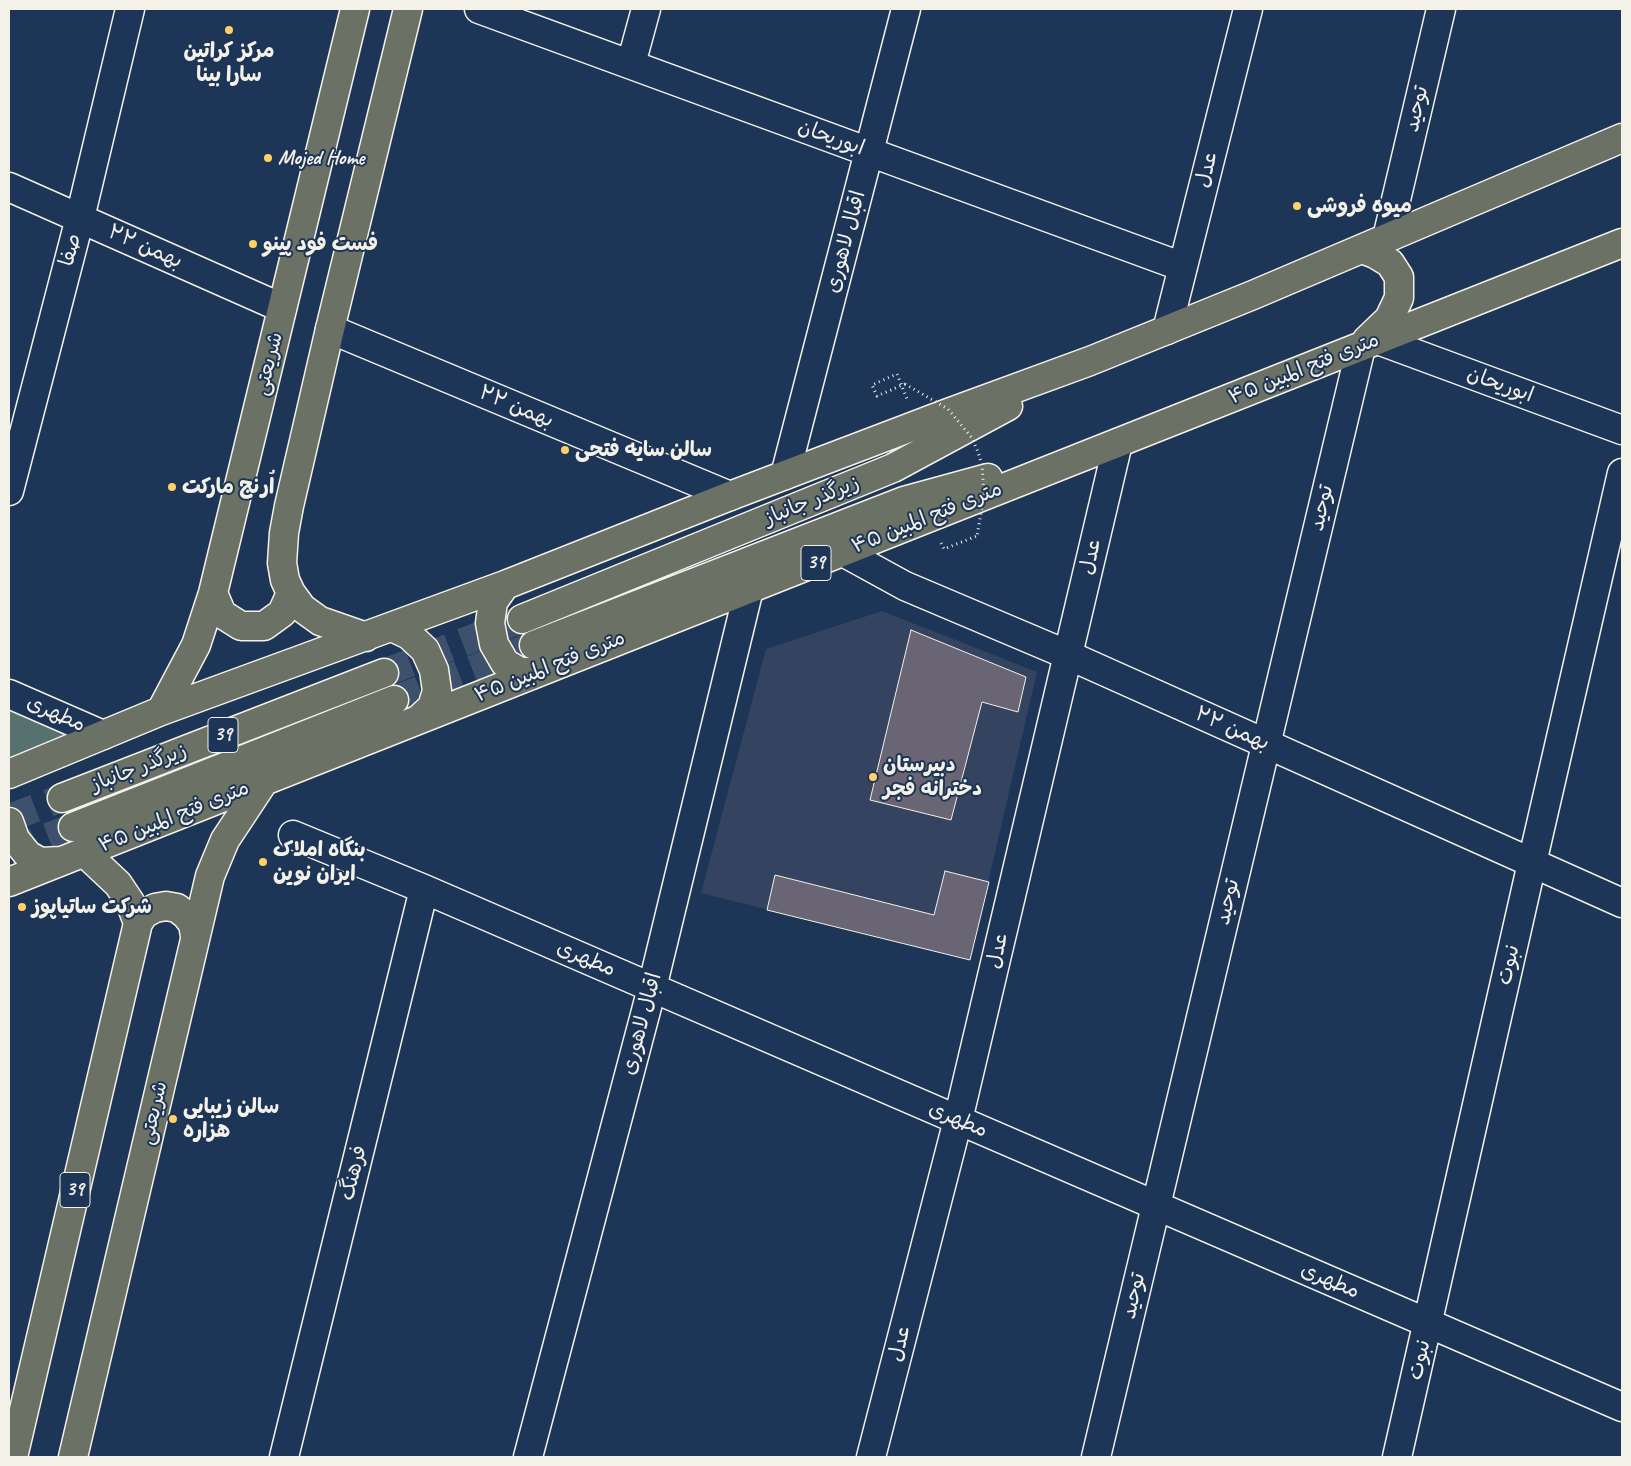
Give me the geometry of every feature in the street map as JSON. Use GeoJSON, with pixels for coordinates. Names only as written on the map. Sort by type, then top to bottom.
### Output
{"type":"FeatureCollection","features":[{"type":"Feature","properties":{"kind":"main road","name":"شریعتی"},"geometry":{"type":"LineString","coordinates":[[161,711],[196,645],[213,593],[354,9]]}},
{"type":"Feature","properties":{"kind":"main road"},"geometry":{"type":"LineString","coordinates":[[366,637],[320,621],[302,608],[291,593],[285,580],[282,563],[284,533],[330,329],[408,9]]}},
{"type":"Feature","properties":{"kind":"main road","name":"39"},"geometry":{"type":"LineString","coordinates":[[18,770],[161,711],[505,585],[730,496],[1090,361],[1362,249],[1622,138]]}},
{"type":"Feature","properties":{"kind":"main road","name":"۴۵ متری فتح المبین"},"geometry":{"type":"LineString","coordinates":[[9,882],[1622,243]]}},
{"type":"Feature","properties":{"kind":"main road"},"geometry":{"type":"LineString","coordinates":[[1362,249],[1376,254],[1390,263],[1399,278],[1399,298],[1389,319],[1369,343]]}},
{"type":"Feature","properties":{"kind":"main road","name":"زیرگذر جانباز"},"geometry":{"type":"LineString","coordinates":[[522,619],[893,468],[1090,361]]}},
{"type":"Feature","properties":{"kind":"main road","name":"زیرگذر جانباز"},"geometry":{"type":"LineString","coordinates":[[534,645],[904,501],[1118,443]]}},
{"type":"Feature","properties":{"kind":"main road"},"geometry":{"type":"LineString","coordinates":[[505,585],[493,602],[490,623],[494,644],[505,663],[520,672],[538,672]]}},
{"type":"Feature","properties":{"kind":"main road"},"geometry":{"type":"LineString","coordinates":[[213,593],[222,614],[241,626],[264,626],[282,613],[291,593]]}},
{"type":"Feature","properties":{"kind":"main road"},"geometry":{"type":"LineString","coordinates":[[392,627],[409,635],[425,650],[434,670],[437,691],[432,707],[418,720]]}},
{"type":"Feature","properties":{"kind":"main road","name":"زیرگذر جانباز"},"geometry":{"type":"LineString","coordinates":[[62,798],[384,673]]}},
{"type":"Feature","properties":{"kind":"main road","name":"زیرگذر جانباز"},"geometry":{"type":"LineString","coordinates":[[73,827],[394,700]]}},
{"type":"Feature","properties":{"kind":"main road"},"geometry":{"type":"LineString","coordinates":[[9,795],[18,770]]}},
{"type":"Feature","properties":{"kind":"main road","name":"شریعتی"},"geometry":{"type":"LineString","coordinates":[[73,1457],[210,876],[225,840],[264,781]]}},
{"type":"Feature","properties":{"kind":"main road"},"geometry":{"type":"LineString","coordinates":[[9,822],[15,839],[28,855],[40,862],[72,857],[118,884],[130,902],[138,923]]}},
{"type":"Feature","properties":{"kind":"main road"},"geometry":{"type":"LineString","coordinates":[[138,923],[144,914],[154,908],[166,906],[177,908],[193,924],[195,936]]}},
{"type":"Feature","properties":{"kind":"main road","name":"39"},"geometry":{"type":"LineString","coordinates":[[13,1457],[138,923]]}},
{"type":"Feature","properties":{"kind":"street","name":"صفا"},"geometry":{"type":"LineString","coordinates":[[9,491],[80,218],[130,9]]}},
{"type":"Feature","properties":{"kind":"street","name":"ابوریحان"},"geometry":{"type":"LineString","coordinates":[[479,9],[1183,267]]}},
{"type":"Feature","properties":{"kind":"street"},"geometry":{"type":"LineString","coordinates":[[631,64],[646,9]]}},
{"type":"Feature","properties":{"kind":"street","name":"اقبال لاهوری"},"geometry":{"type":"LineString","coordinates":[[785,475],[906,9]]}},
{"type":"Feature","properties":{"kind":"street","name":"عدل"},"geometry":{"type":"LineString","coordinates":[[1167,330],[1248,9]]}},
{"type":"Feature","properties":{"kind":"street","name":"توحید"},"geometry":{"type":"LineString","coordinates":[[1387,238],[1441,9]]}},
{"type":"Feature","properties":{"kind":"street","name":"۲۲ بهمن"},"geometry":{"type":"LineString","coordinates":[[9,187],[282,308]]}},
{"type":"Feature","properties":{"kind":"street","name":"۲۲ بهمن"},"geometry":{"type":"LineString","coordinates":[[330,329],[730,496]]}},
{"type":"Feature","properties":{"kind":"street","name":"ابوریحان"},"geometry":{"type":"LineString","coordinates":[[1369,343],[1622,430]]}},
{"type":"Feature","properties":{"kind":"street","name":"توحید"},"geometry":{"type":"LineString","coordinates":[[1096,1457],[1266,744],[1369,343]]}},
{"type":"Feature","properties":{"kind":"street","name":"عدل"},"geometry":{"type":"LineString","coordinates":[[871,1457],[958,1120],[1118,443]]}},
{"type":"Feature","properties":{"kind":"street","name":"نبوت"},"geometry":{"type":"LineString","coordinates":[[1397,1457],[1622,473]]}},
{"type":"Feature","properties":{"kind":"street","name":"۲۲ بهمن"},"geometry":{"type":"LineString","coordinates":[[843,552],[904,586],[1068,655],[1622,903]]}},
{"type":"Feature","properties":{"kind":"street","name":"اقبال لاهوری"},"geometry":{"type":"LineString","coordinates":[[528,1457],[652,988],[749,589]]}},
{"type":"Feature","properties":{"kind":"street","name":"مطهری"},"geometry":{"type":"LineString","coordinates":[[9,694],[103,735]]}},
{"type":"Feature","properties":{"kind":"street","name":"مطهری"},"geometry":{"type":"LineString","coordinates":[[293,835],[424,889],[1622,1407]]}},
{"type":"Feature","properties":{"kind":"street","name":"فرهنگ"},"geometry":{"type":"LineString","coordinates":[[284,1457],[424,889]]}},
{"type":"Feature","properties":{"kind":"path"},"geometry":{"type":"LineString","coordinates":[[896,374],[872,385],[877,396],[905,384],[948,409],[972,438],[982,465],[984,496],[977,536],[944,550]]}},
{"type":"Feature","properties":{"kind":"shaded area","name":"دبیرستان دخترانه فجر"},"geometry":{"type":"Polygon","coordinates":[[[882,611],[1037,672],[970,960],[701,893],[766,649],[882,611]]]}},
{"type":"Feature","properties":{"kind":"green space"},"geometry":{"type":"Polygon","coordinates":[[[9,705],[73,734],[9,760],[9,705]]]}},
{"type":"Feature","properties":{"kind":"building"},"geometry":{"type":"Polygon","coordinates":[[[911,630],[1026,677],[1018,712],[982,702],[951,820],[870,800],[911,630]]]}},
{"type":"Feature","properties":{"kind":"building"},"geometry":{"type":"Polygon","coordinates":[[[945,871],[989,882],[970,960],[767,910],[775,875],[934,915],[945,871]]]}},
{"type":"Feature","properties":{"kind":"tunnel"},"geometry":{"type":"LineString","coordinates":[[384,673],[522,619]]}},
{"type":"Feature","properties":{"kind":"tunnel"},"geometry":{"type":"LineString","coordinates":[[394,700],[534,645]]}},
{"type":"Feature","properties":{"kind":"tunnel"},"geometry":{"type":"LineString","coordinates":[[9,818],[62,798]]}},
{"type":"Feature","properties":{"kind":"tunnel"},"geometry":{"type":"LineString","coordinates":[[9,852],[73,827]]}},
{"type":"Feature","properties":{"kind":"place","name":"مرکز کراتین سارا بینا"},"geometry":{"type":"Point","coordinates":[229,30]}},
{"type":"Feature","properties":{"kind":"place","name":"Mojed Home"},"geometry":{"type":"Point","coordinates":[268,158]}},
{"type":"Feature","properties":{"kind":"place","name":"میوه فروشی"},"geometry":{"type":"Point","coordinates":[1297,206]}},
{"type":"Feature","properties":{"kind":"place","name":"فست فود پینو"},"geometry":{"type":"Point","coordinates":[253,244]}},
{"type":"Feature","properties":{"kind":"place","name":"سالن سایه فتحی"},"geometry":{"type":"Point","coordinates":[565,450]}},
{"type":"Feature","properties":{"kind":"place","name":"اُرنج مارکت"},"geometry":{"type":"Point","coordinates":[172,487]}},
{"type":"Feature","properties":{"kind":"place","name":"دبیرستان دخترانه فجر"},"geometry":{"type":"Point","coordinates":[873,777]}},
{"type":"Feature","properties":{"kind":"place","name":"بنگاه املاک ایران نوین"},"geometry":{"type":"Point","coordinates":[263,862]}},
{"type":"Feature","properties":{"kind":"place","name":"شرکت ساتیاپوز"},"geometry":{"type":"Point","coordinates":[22,907]}},
{"type":"Feature","properties":{"kind":"place","name":"سالن زیبایی هزاره"},"geometry":{"type":"Point","coordinates":[173,1119]}}]}
